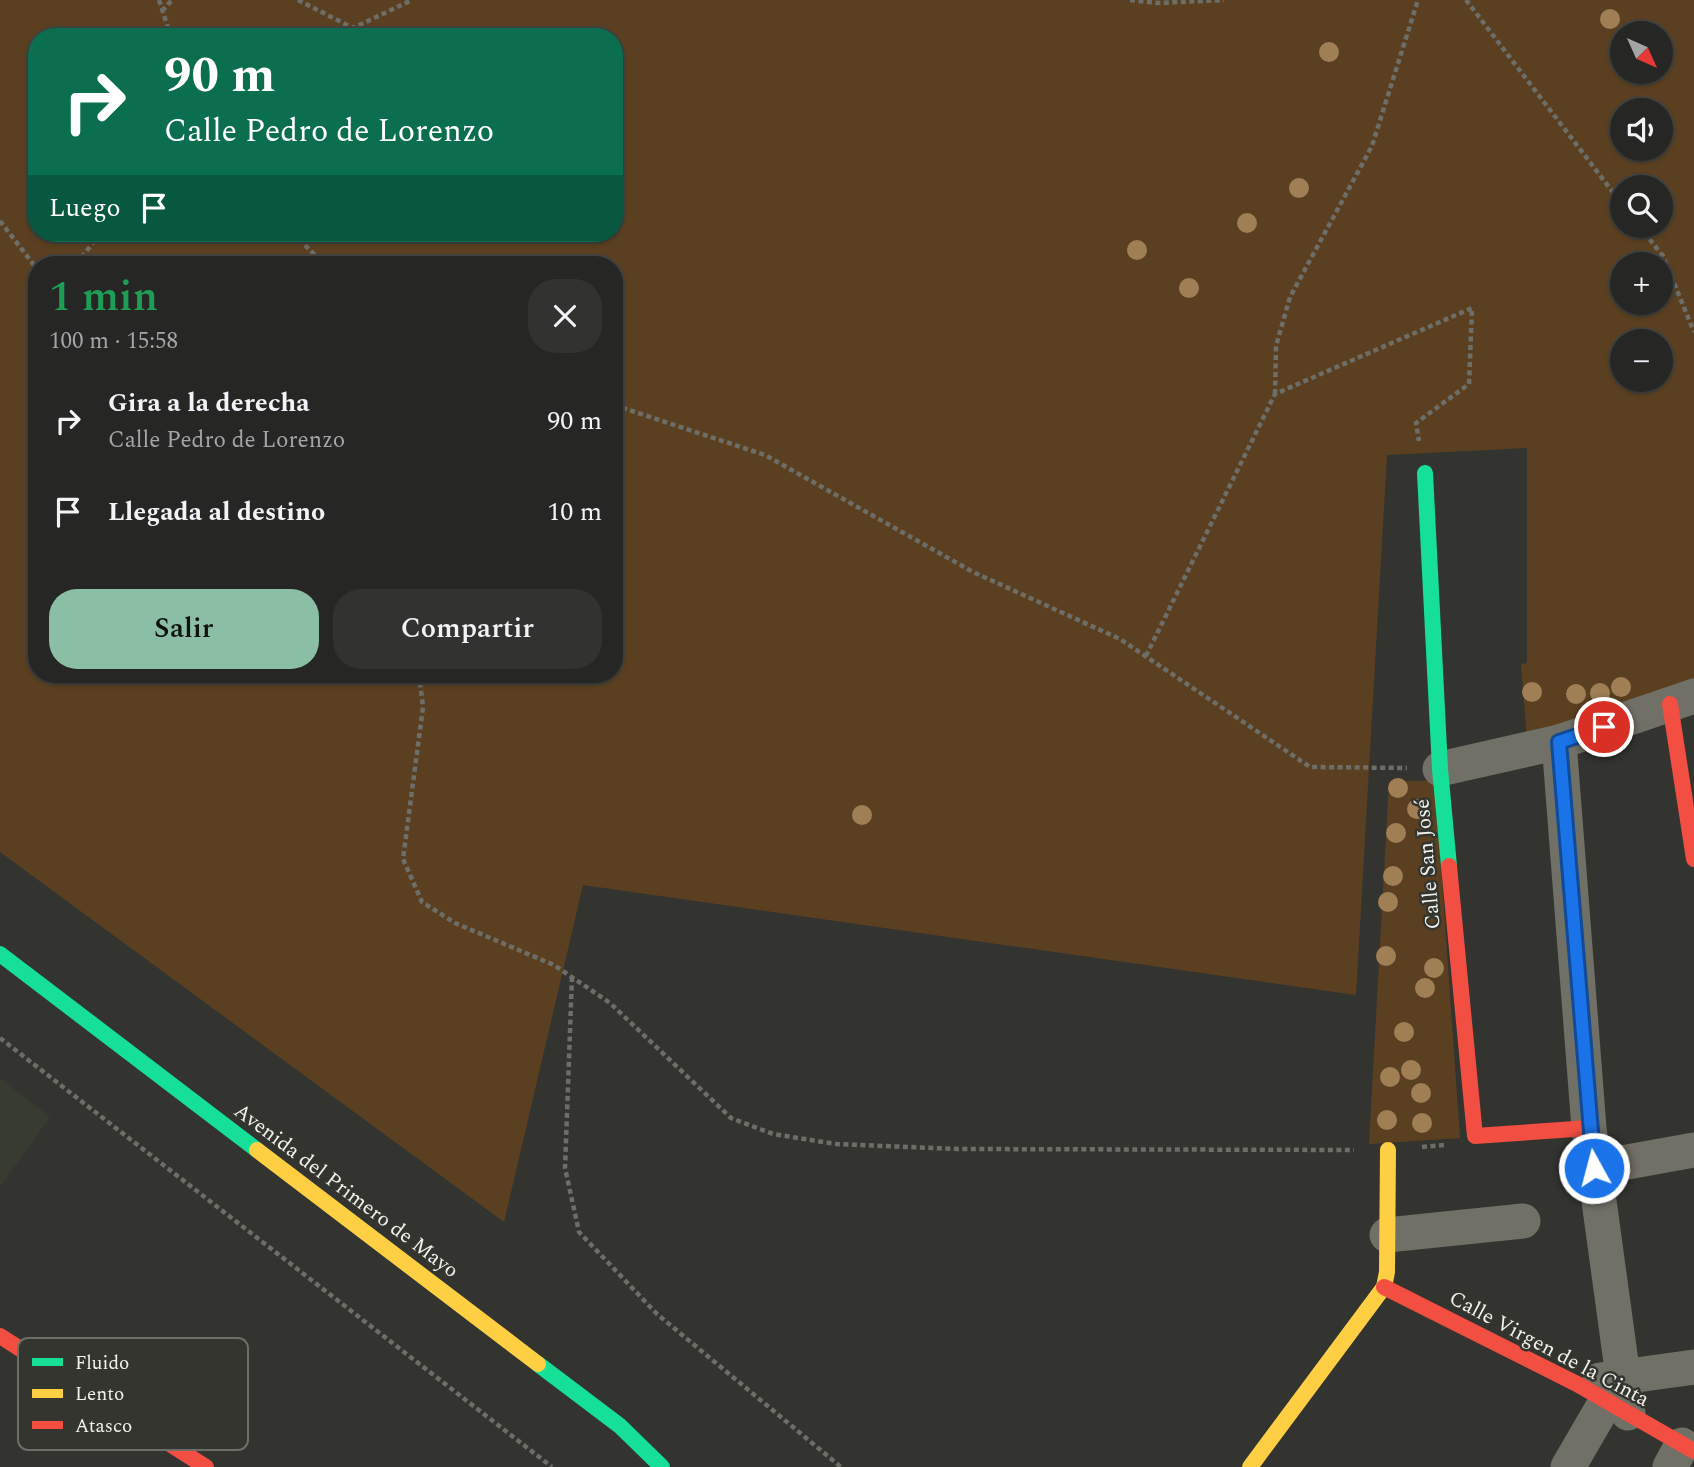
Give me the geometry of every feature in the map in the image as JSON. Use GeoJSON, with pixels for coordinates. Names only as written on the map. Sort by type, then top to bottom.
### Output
{"type":"FeatureCollection","features":[{"type":"Feature","properties":{"kind":"street","name":"Calle San José"},"geometry":{"type":"LineString","coordinates":[[1425,473],[1440,769],[1475,1136]]}},
{"type":"Feature","properties":{"kind":"street"},"geometry":{"type":"LineString","coordinates":[[1440,769],[1559,742],[1682,700],[1694,859]]}},
{"type":"Feature","properties":{"kind":"street"},"geometry":{"type":"LineString","coordinates":[[1559,742],[1594,1168],[1609,1394],[1568,1467]]}},
{"type":"Feature","properties":{"kind":"street","name":"Avenida del Primero de Mayo"},"geometry":{"type":"LineString","coordinates":[[0,954],[620,1426],[662,1467]]}},
{"type":"Feature","properties":{"kind":"street"},"geometry":{"type":"LineString","coordinates":[[1475,1136],[1590,1128]]}},
{"type":"Feature","properties":{"kind":"street"},"geometry":{"type":"LineString","coordinates":[[1250,1467],[1384,1287],[1388,1150]]}},
{"type":"Feature","properties":{"kind":"street"},"geometry":{"type":"LineString","coordinates":[[1594,1168],[1694,1150]]}},
{"type":"Feature","properties":{"kind":"street"},"geometry":{"type":"LineString","coordinates":[[1387,1235],[1523,1222]]}},
{"type":"Feature","properties":{"kind":"street","name":"Calle Virgen de la Cinta"},"geometry":{"type":"LineString","coordinates":[[1384,1287],[1609,1394],[1682,1454]]}},
{"type":"Feature","properties":{"kind":"street"},"geometry":{"type":"LineString","coordinates":[[0,1336],[18,1347]]}},
{"type":"Feature","properties":{"kind":"street"},"geometry":{"type":"LineString","coordinates":[[1609,1394],[1694,1367]]}},
{"type":"Feature","properties":{"kind":"street"},"geometry":{"type":"LineString","coordinates":[[179,1450],[206,1467]]}},
{"type":"Feature","properties":{"kind":"path"},"geometry":{"type":"LineString","coordinates":[[159,0],[168,28]]}},
{"type":"Feature","properties":{"kind":"path"},"geometry":{"type":"LineString","coordinates":[[162,11],[172,0]]}},
{"type":"Feature","properties":{"kind":"path"},"geometry":{"type":"LineString","coordinates":[[298,0],[353,28],[412,0]]}},
{"type":"Feature","properties":{"kind":"path"},"geometry":{"type":"LineString","coordinates":[[1130,0],[1157,3],[1224,0]]}},
{"type":"Feature","properties":{"kind":"path"},"geometry":{"type":"LineString","coordinates":[[1146,656],[1275,394],[1276,346],[1290,297],[1372,146],[1418,0]]}},
{"type":"Feature","properties":{"kind":"path"},"geometry":{"type":"LineString","coordinates":[[1466,0],[1610,188]]}},
{"type":"Feature","properties":{"kind":"path"},"geometry":{"type":"LineString","coordinates":[[0,221],[28,258]]}},
{"type":"Feature","properties":{"kind":"path"},"geometry":{"type":"LineString","coordinates":[[1648,238],[1662,256],[1694,332]]}},
{"type":"Feature","properties":{"kind":"path"},"geometry":{"type":"LineString","coordinates":[[82,256],[94,242]]}},
{"type":"Feature","properties":{"kind":"path"},"geometry":{"type":"LineString","coordinates":[[302,242],[316,256]]}},
{"type":"Feature","properties":{"kind":"path"},"geometry":{"type":"LineString","coordinates":[[1275,394],[1472,308],[1469,384],[1416,423],[1425,473]]}},
{"type":"Feature","properties":{"kind":"path"},"geometry":{"type":"LineString","coordinates":[[623,408],[765,455],[973,572],[1120,639],[1310,767],[1440,769]]}},
{"type":"Feature","properties":{"kind":"path"},"geometry":{"type":"LineString","coordinates":[[420,683],[423,707],[403,859],[422,902],[455,923],[554,965],[572,976],[610,1003],[731,1118],[773,1134],[836,1144],[958,1149],[1388,1150],[1465,1143],[1475,1136]]}},
{"type":"Feature","properties":{"kind":"path"},"geometry":{"type":"LineString","coordinates":[[572,976],[565,1168],[579,1232],[657,1314],[841,1467]]}},
{"type":"Feature","properties":{"kind":"path"},"geometry":{"type":"LineString","coordinates":[[0,1038],[552,1467]]}},
{"type":"Feature","properties":{"kind":"shaded area"},"geometry":{"type":"Polygon","coordinates":[[[0,0],[1694,0],[1694,681],[1527,740],[1521,664],[1527,663],[1527,448],[1387,455],[1356,995],[583,885],[504,1222],[0,852],[0,0]]]}},
{"type":"Feature","properties":{"kind":"shaded area"},"geometry":{"type":"Polygon","coordinates":[[[1435,780],[1460,1138],[1369,1144],[1389,782],[1435,780]]]}},
{"type":"Feature","properties":{"kind":"shaded area"},"geometry":{"type":"Polygon","coordinates":[[[0,1078],[50,1117],[0,1187],[0,1078]]]}},
{"type":"Feature","properties":{"kind":"traffic: fast"},"geometry":{"type":"LineString","coordinates":[[1425,473],[1440,769],[1449,866]]}},
{"type":"Feature","properties":{"kind":"traffic: fast"},"geometry":{"type":"LineString","coordinates":[[0,954],[257,1150]]}},
{"type":"Feature","properties":{"kind":"traffic: fast"},"geometry":{"type":"LineString","coordinates":[[538,1364],[620,1426],[662,1467]]}},
{"type":"Feature","properties":{"kind":"traffic: slow"},"geometry":{"type":"LineString","coordinates":[[257,1150],[538,1364]]}},
{"type":"Feature","properties":{"kind":"traffic: slow"},"geometry":{"type":"LineString","coordinates":[[1250,1467],[1384,1287],[1387,1272],[1388,1150]]}},
{"type":"Feature","properties":{"kind":"traffic: jam"},"geometry":{"type":"LineString","coordinates":[[1670,704],[1694,859]]}},
{"type":"Feature","properties":{"kind":"traffic: jam"},"geometry":{"type":"LineString","coordinates":[[1449,866],[1475,1136],[1589,1128]]}},
{"type":"Feature","properties":{"kind":"traffic: jam"},"geometry":{"type":"LineString","coordinates":[[1384,1287],[1577,1384],[1694,1451]]}},
{"type":"Feature","properties":{"kind":"traffic: jam"},"geometry":{"type":"LineString","coordinates":[[0,1336],[18,1347]]}},
{"type":"Feature","properties":{"kind":"traffic: jam"},"geometry":{"type":"LineString","coordinates":[[179,1450],[206,1467]]}},
{"type":"Feature","properties":{"kind":"route"},"geometry":{"type":"LineString","coordinates":[[1594,1168],[1559,742],[1604,727]]}}]}
